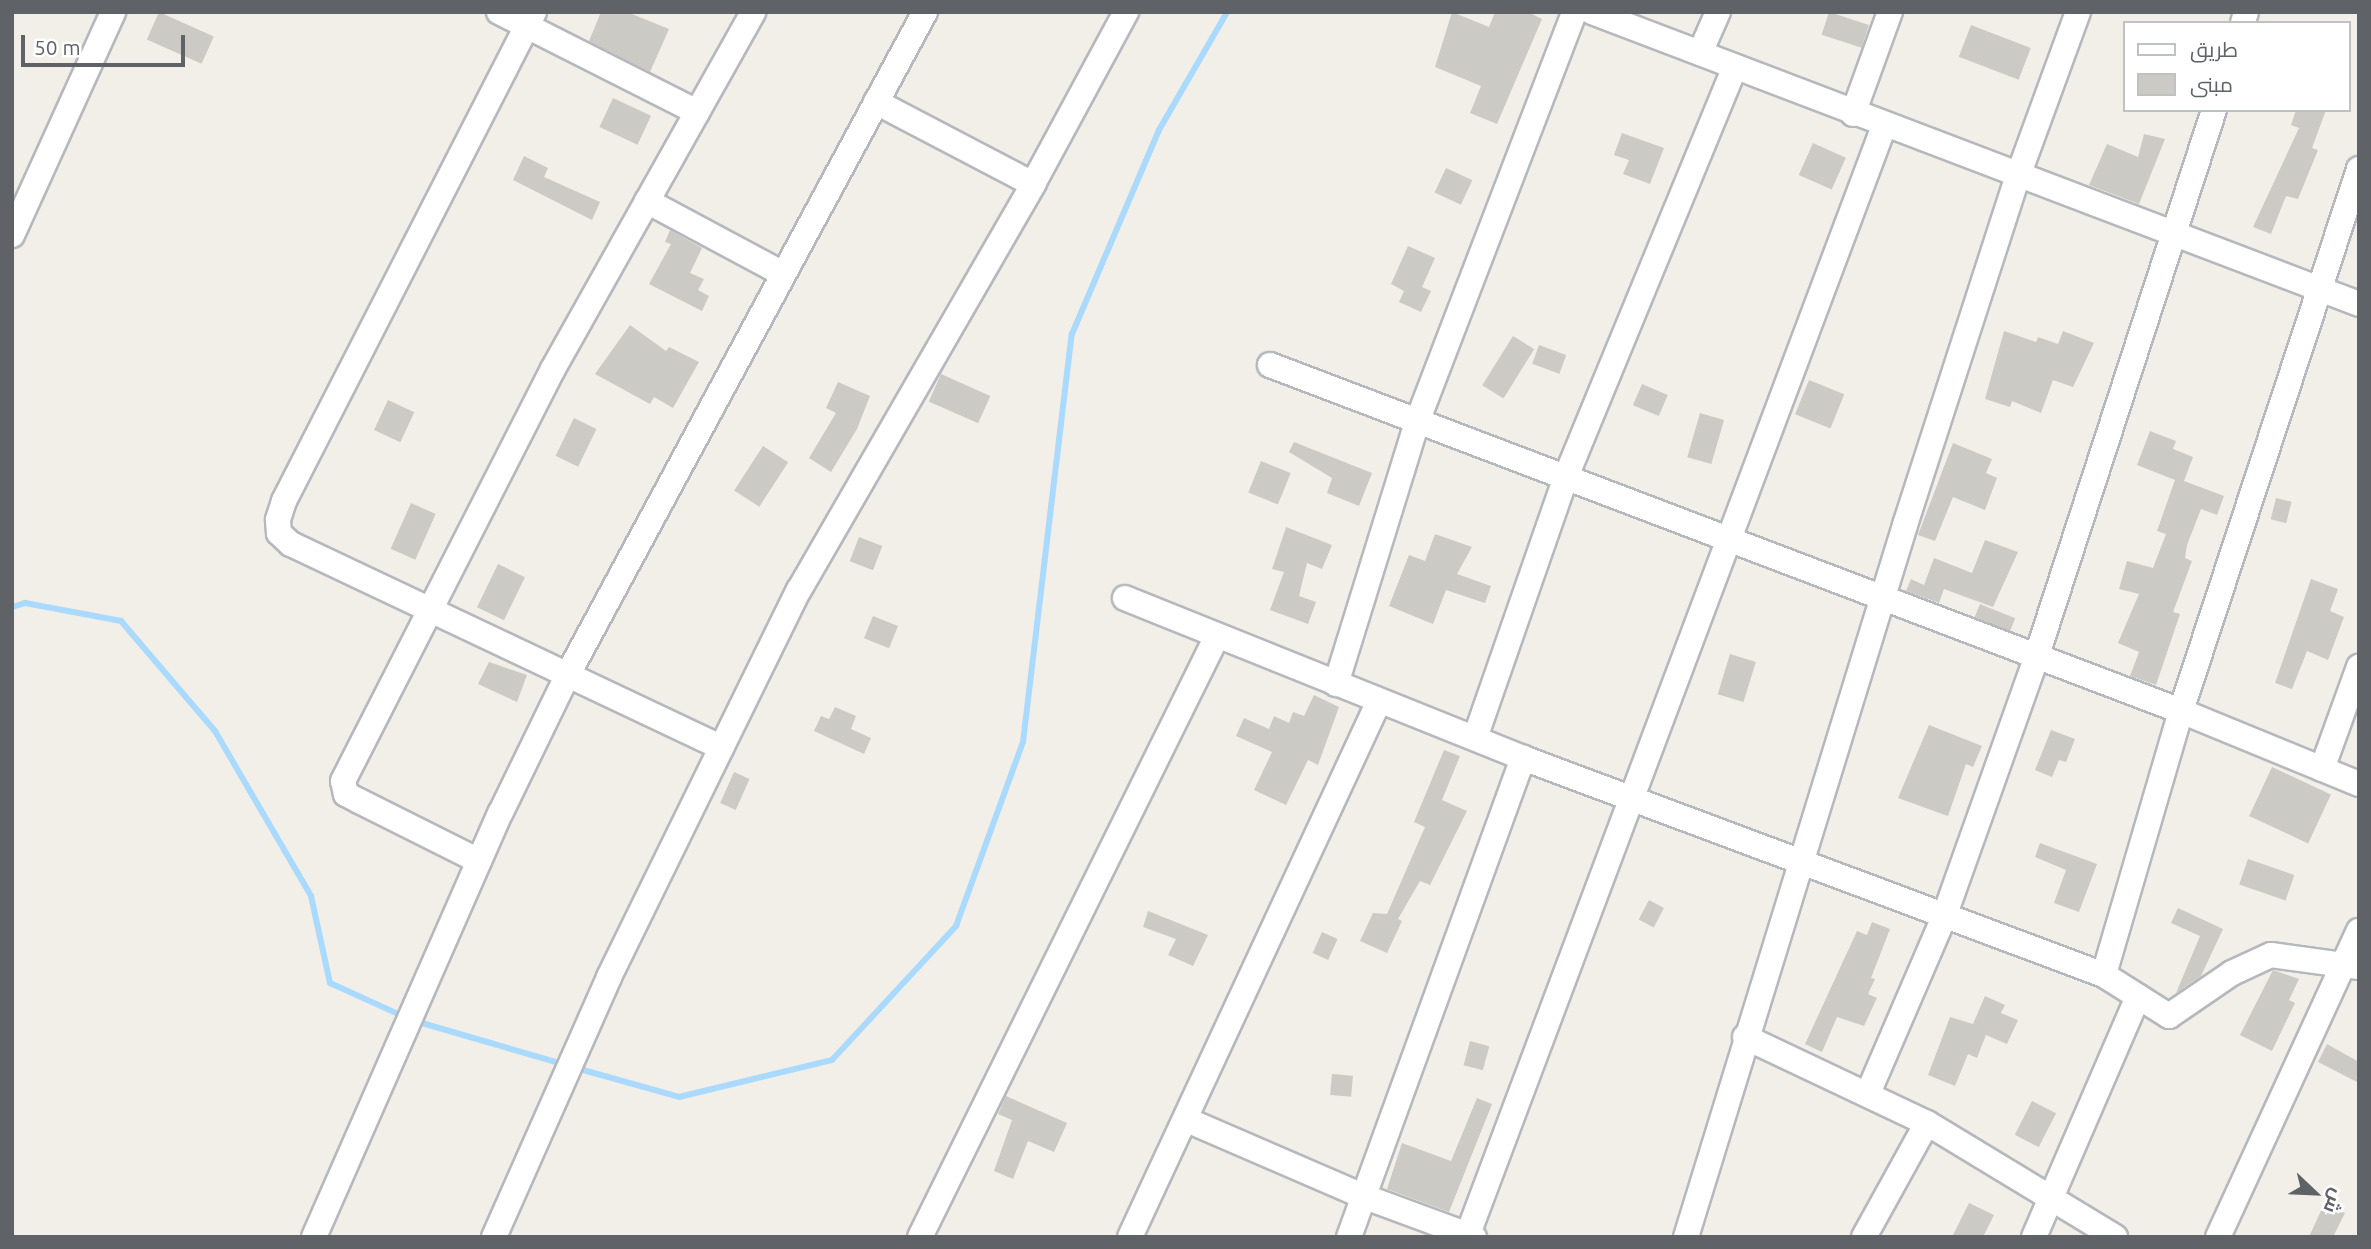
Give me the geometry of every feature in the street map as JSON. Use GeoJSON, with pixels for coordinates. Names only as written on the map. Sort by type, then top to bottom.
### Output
{"type":"FeatureCollection","features":[{"type":"Feature","properties":{"kind":"street"},"geometry":{"type":"LineString","coordinates":[[12,235],[113,12]]}},
{"type":"Feature","properties":{"kind":"street"},"geometry":{"type":"LineString","coordinates":[[499,12],[530,19],[697,112]]}},
{"type":"Feature","properties":{"kind":"street"},"geometry":{"type":"LineString","coordinates":[[480,861],[346,794],[343,780],[432,611],[553,369],[753,12]]}},
{"type":"Feature","properties":{"kind":"street"},"geometry":{"type":"LineString","coordinates":[[314,1237],[480,861],[567,676],[925,12]]}},
{"type":"Feature","properties":{"kind":"street"},"geometry":{"type":"LineString","coordinates":[[494,1237],[609,976],[799,590],[1033,184],[1126,12]]}},
{"type":"Feature","properties":{"kind":"street"},"geometry":{"type":"LineString","coordinates":[[1336,684],[1417,422],[1574,12]]}},
{"type":"Feature","properties":{"kind":"street"},"geometry":{"type":"LineString","coordinates":[[1592,12],[1884,126],[2175,232],[2359,304]]}},
{"type":"Feature","properties":{"kind":"street"},"geometry":{"type":"LineString","coordinates":[[1700,54],[1718,12]]}},
{"type":"Feature","properties":{"kind":"street"},"geometry":{"type":"LineString","coordinates":[[1853,114],[1890,12]]}},
{"type":"Feature","properties":{"kind":"street"},"geometry":{"type":"LineString","coordinates":[[1686,1237],[1724,1121],[1745,1037],[2018,176],[2078,12]]}},
{"type":"Feature","properties":{"kind":"street"},"geometry":{"type":"LineString","coordinates":[[530,19],[278,520],[279,533],[291,544],[721,747]]}},
{"type":"Feature","properties":{"kind":"street"},"geometry":{"type":"LineString","coordinates":[[1475,738],[1566,479],[1735,67]]}},
{"type":"Feature","properties":{"kind":"street"},"geometry":{"type":"LineString","coordinates":[[876,102],[1033,184]]}},
{"type":"Feature","properties":{"kind":"street"},"geometry":{"type":"LineString","coordinates":[[1869,1091],[1944,917],[2036,658],[2213,112]]}},
{"type":"Feature","properties":{"kind":"street"},"geometry":{"type":"LineString","coordinates":[[1186,1120],[1365,1197],[1471,1236],[1633,800],[1726,539],[1884,126]]}},
{"type":"Feature","properties":{"kind":"street"},"geometry":{"type":"LineString","coordinates":[[2104,975],[2181,712],[2359,169]]}},
{"type":"Feature","properties":{"kind":"street"},"geometry":{"type":"LineString","coordinates":[[647,201],[783,274]]}},
{"type":"Feature","properties":{"kind":"street"},"geometry":{"type":"LineString","coordinates":[[1270,365],[1883,601],[2181,712],[2359,783]]}},
{"type":"Feature","properties":{"kind":"street"},"geometry":{"type":"LineString","coordinates":[[1125,598],[1523,758],[2104,975],[2169,1016],[2232,973],[2271,955],[2351,965]]}},
{"type":"Feature","properties":{"kind":"street"},"geometry":{"type":"LineString","coordinates":[[920,1237],[1217,636]]}},
{"type":"Feature","properties":{"kind":"street"},"geometry":{"type":"LineString","coordinates":[[2322,769],[2359,667]]}},
{"type":"Feature","properties":{"kind":"street"},"geometry":{"type":"LineString","coordinates":[[1130,1237],[1378,701]]}},
{"type":"Feature","properties":{"kind":"street"},"geometry":{"type":"LineString","coordinates":[[1349,1237],[1523,758]]}},
{"type":"Feature","properties":{"kind":"street"},"geometry":{"type":"LineString","coordinates":[[2218,1237],[2351,965],[2359,930]]}},
{"type":"Feature","properties":{"kind":"street"},"geometry":{"type":"LineString","coordinates":[[2034,1237],[2138,997]]}},
{"type":"Feature","properties":{"kind":"street"},"geometry":{"type":"LineString","coordinates":[[1745,1037],[1869,1091],[2115,1237]]}},
{"type":"Feature","properties":{"kind":"street"},"geometry":{"type":"LineString","coordinates":[[1864,1237],[1927,1123]]}},
{"type":"Feature","properties":{"kind":"building"},"geometry":{"type":"Polygon","coordinates":[[[159,12],[214,36],[202,64],[147,39],[159,12]]]}},
{"type":"Feature","properties":{"kind":"building"},"geometry":{"type":"Polygon","coordinates":[[[601,12],[627,12],[669,29],[650,72],[589,41],[601,12]]]}},
{"type":"Feature","properties":{"kind":"building"},"geometry":{"type":"Polygon","coordinates":[[[1452,12],[1489,27],[1495,12],[1528,12],[1542,19],[1497,124],[1470,113],[1481,86],[1435,67],[1452,12]]]}},
{"type":"Feature","properties":{"kind":"building"},"geometry":{"type":"Polygon","coordinates":[[[1829,12],[1869,25],[1862,48],[1822,35],[1829,12]]]}},
{"type":"Feature","properties":{"kind":"building"},"geometry":{"type":"Polygon","coordinates":[[[1971,25],[2031,48],[2019,80],[1959,57],[1971,25]]]}},
{"type":"Feature","properties":{"kind":"building"},"geometry":{"type":"Polygon","coordinates":[[[613,98],[651,116],[638,145],[599,127],[613,98]]]}},
{"type":"Feature","properties":{"kind":"building"},"geometry":{"type":"Polygon","coordinates":[[[2295,112],[2325,112],[2312,148],[2318,150],[2298,199],[2286,196],[2271,234],[2253,227],[2299,128],[2291,125],[2295,112]]]}},
{"type":"Feature","properties":{"kind":"building"},"geometry":{"type":"Polygon","coordinates":[[[1622,133],[1664,148],[1650,184],[1623,174],[1629,160],[1614,155],[1622,133]]]}},
{"type":"Feature","properties":{"kind":"building"},"geometry":{"type":"Polygon","coordinates":[[[2144,134],[2165,139],[2139,204],[2089,185],[2107,144],[2138,157],[2144,134]]]}},
{"type":"Feature","properties":{"kind":"building"},"geometry":{"type":"Polygon","coordinates":[[[1813,143],[1846,158],[1832,190],[1799,175],[1813,143]]]}},
{"type":"Feature","properties":{"kind":"building"},"geometry":{"type":"Polygon","coordinates":[[[524,156],[548,168],[544,177],[600,202],[592,220],[513,180],[524,156]]]}},
{"type":"Feature","properties":{"kind":"building"},"geometry":{"type":"Polygon","coordinates":[[[1446,168],[1472,180],[1461,205],[1435,192],[1446,168]]]}},
{"type":"Feature","properties":{"kind":"building"},"geometry":{"type":"Polygon","coordinates":[[[670,230],[702,248],[690,273],[704,279],[698,290],[709,296],[702,311],[649,284],[671,244],[665,242],[670,230]]]}},
{"type":"Feature","properties":{"kind":"building"},"geometry":{"type":"Polygon","coordinates":[[[1408,246],[1435,258],[1422,287],[1431,291],[1421,312],[1399,302],[1404,291],[1391,284],[1408,246]]]}},
{"type":"Feature","properties":{"kind":"building"},"geometry":{"type":"Polygon","coordinates":[[[630,325],[666,351],[669,347],[699,362],[673,408],[654,397],[650,404],[595,374],[630,325]]]}},
{"type":"Feature","properties":{"kind":"building"},"geometry":{"type":"Polygon","coordinates":[[[2004,331],[2036,342],[2038,337],[2058,344],[2063,331],[2094,343],[2073,387],[2053,380],[2041,413],[2012,401],[2010,407],[1985,399],[2004,331]]]}},
{"type":"Feature","properties":{"kind":"building"},"geometry":{"type":"Polygon","coordinates":[[[1513,336],[1534,349],[1503,398],[1482,385],[1513,336]]]}},
{"type":"Feature","properties":{"kind":"building"},"geometry":{"type":"Polygon","coordinates":[[[1539,345],[1566,355],[1559,374],[1532,364],[1539,345]]]}},
{"type":"Feature","properties":{"kind":"building"},"geometry":{"type":"Polygon","coordinates":[[[941,374],[990,396],[978,423],[929,401],[941,374]]]}},
{"type":"Feature","properties":{"kind":"building"},"geometry":{"type":"Polygon","coordinates":[[[1809,380],[1844,394],[1830,429],[1795,414],[1809,380]]]}},
{"type":"Feature","properties":{"kind":"building"},"geometry":{"type":"Polygon","coordinates":[[[838,382],[870,396],[857,429],[831,472],[809,458],[836,413],[826,408],[838,382]]]}},
{"type":"Feature","properties":{"kind":"building"},"geometry":{"type":"Polygon","coordinates":[[[1642,384],[1668,395],[1659,416],[1633,405],[1642,384]]]}},
{"type":"Feature","properties":{"kind":"building"},"geometry":{"type":"Polygon","coordinates":[[[388,400],[414,412],[400,442],[374,430],[388,400]]]}},
{"type":"Feature","properties":{"kind":"building"},"geometry":{"type":"Polygon","coordinates":[[[1700,413],[1724,420],[1711,464],[1687,457],[1700,413]]]}},
{"type":"Feature","properties":{"kind":"building"},"geometry":{"type":"Polygon","coordinates":[[[574,418],[596,429],[578,467],[556,456],[574,418]]]}},
{"type":"Feature","properties":{"kind":"building"},"geometry":{"type":"Polygon","coordinates":[[[2150,431],[2176,441],[2173,449],[2193,457],[2184,481],[2224,496],[2217,515],[2201,509],[2187,545],[2185,558],[2192,561],[2173,612],[2180,614],[2156,685],[2130,676],[2139,652],[2118,643],[2139,594],[2119,589],[2127,561],[2153,568],[2166,534],[2157,531],[2175,480],[2137,465],[2150,431]]]}},
{"type":"Feature","properties":{"kind":"building"},"geometry":{"type":"Polygon","coordinates":[[[1294,442],[1372,473],[1359,506],[1327,493],[1332,478],[1289,452],[1294,442]]]}},
{"type":"Feature","properties":{"kind":"building"},"geometry":{"type":"Polygon","coordinates":[[[1953,443],[1992,459],[1986,473],[1997,478],[1985,510],[1953,497],[1935,541],[1918,535],[1953,443]]]}},
{"type":"Feature","properties":{"kind":"building"},"geometry":{"type":"Polygon","coordinates":[[[763,446],[788,462],[759,507],[734,490],[763,446]]]}},
{"type":"Feature","properties":{"kind":"building"},"geometry":{"type":"Polygon","coordinates":[[[1261,461],[1291,473],[1278,505],[1248,493],[1261,461]]]}},
{"type":"Feature","properties":{"kind":"building"},"geometry":{"type":"Polygon","coordinates":[[[2276,498],[2292,502],[2286,523],[2271,519],[2276,498]]]}},
{"type":"Feature","properties":{"kind":"building"},"geometry":{"type":"Polygon","coordinates":[[[411,503],[436,514],[415,560],[391,549],[411,503]]]}},
{"type":"Feature","properties":{"kind":"building"},"geometry":{"type":"Polygon","coordinates":[[[1286,527],[1332,545],[1322,569],[1307,563],[1299,596],[1316,602],[1308,624],[1270,610],[1284,572],[1272,569],[1286,527]]]}},
{"type":"Feature","properties":{"kind":"building"},"geometry":{"type":"Polygon","coordinates":[[[1435,534],[1472,547],[1457,574],[1491,586],[1485,603],[1446,590],[1433,624],[1389,606],[1409,555],[1425,561],[1435,534]]]}},
{"type":"Feature","properties":{"kind":"building"},"geometry":{"type":"Polygon","coordinates":[[[859,537],[882,546],[873,570],[850,561],[859,537]]]}},
{"type":"Feature","properties":{"kind":"building"},"geometry":{"type":"Polygon","coordinates":[[[1985,540],[2018,552],[1993,607],[1944,589],[1939,603],[1906,591],[1911,579],[1924,585],[1934,558],[1972,573],[1985,540]]]}},
{"type":"Feature","properties":{"kind":"building"},"geometry":{"type":"Polygon","coordinates":[[[498,564],[525,577],[504,620],[477,607],[498,564]]]}},
{"type":"Feature","properties":{"kind":"building"},"geometry":{"type":"Polygon","coordinates":[[[2311,579],[2338,589],[2330,611],[2344,617],[2328,660],[2307,651],[2292,689],[2275,683],[2311,579]]]}},
{"type":"Feature","properties":{"kind":"building"},"geometry":{"type":"Polygon","coordinates":[[[1980,604],[2015,618],[2010,631],[1975,617],[1980,604]]]}},
{"type":"Feature","properties":{"kind":"building"},"geometry":{"type":"Polygon","coordinates":[[[873,616],[898,626],[889,648],[864,638],[873,616]]]}},
{"type":"Feature","properties":{"kind":"building"},"geometry":{"type":"Polygon","coordinates":[[[1730,654],[1756,662],[1744,702],[1718,694],[1730,654]]]}},
{"type":"Feature","properties":{"kind":"building"},"geometry":{"type":"Polygon","coordinates":[[[489,662],[527,675],[517,702],[478,684],[489,662]]]}},
{"type":"Feature","properties":{"kind":"building"},"geometry":{"type":"Polygon","coordinates":[[[1314,695],[1339,707],[1318,765],[1308,760],[1286,805],[1254,790],[1272,752],[1236,736],[1244,718],[1269,729],[1274,716],[1289,723],[1293,712],[1304,716],[1314,695]]]}},
{"type":"Feature","properties":{"kind":"building"},"geometry":{"type":"Polygon","coordinates":[[[835,707],[856,716],[851,729],[871,738],[864,754],[814,731],[821,716],[829,719],[835,707]]]}},
{"type":"Feature","properties":{"kind":"building"},"geometry":{"type":"Polygon","coordinates":[[[1929,725],[1982,746],[1973,767],[1966,764],[1948,816],[1898,798],[1929,725]]]}},
{"type":"Feature","properties":{"kind":"building"},"geometry":{"type":"Polygon","coordinates":[[[2051,730],[2075,739],[2066,762],[2059,760],[2052,777],[2035,770],[2051,730]]]}},
{"type":"Feature","properties":{"kind":"building"},"geometry":{"type":"Polygon","coordinates":[[[1444,750],[1460,756],[1442,800],[1467,811],[1430,885],[1420,881],[1398,919],[1402,921],[1387,953],[1360,941],[1373,913],[1387,914],[1425,827],[1414,822],[1444,750]]]}},
{"type":"Feature","properties":{"kind":"building"},"geometry":{"type":"Polygon","coordinates":[[[2272,767],[2331,794],[2308,843],[2249,816],[2272,767]]]}},
{"type":"Feature","properties":{"kind":"building"},"geometry":{"type":"Polygon","coordinates":[[[734,772],[750,779],[736,810],[720,803],[734,772]]]}},
{"type":"Feature","properties":{"kind":"building"},"geometry":{"type":"Polygon","coordinates":[[[2040,843],[2097,864],[2079,912],[2054,903],[2066,870],[2035,857],[2040,843]]]}},
{"type":"Feature","properties":{"kind":"building"},"geometry":{"type":"Polygon","coordinates":[[[2248,859],[2294,875],[2286,900],[2239,885],[2248,859]]]}},
{"type":"Feature","properties":{"kind":"building"},"geometry":{"type":"Polygon","coordinates":[[[1649,900],[1664,908],[1654,927],[1639,919],[1649,900]]]}},
{"type":"Feature","properties":{"kind":"building"},"geometry":{"type":"Polygon","coordinates":[[[2178,908],[2223,929],[2201,976],[2176,993],[2200,936],[2171,923],[2178,908]]]}},
{"type":"Feature","properties":{"kind":"building"},"geometry":{"type":"Polygon","coordinates":[[[1148,911],[1208,935],[1193,966],[1168,955],[1176,939],[1143,927],[1148,911]]]}},
{"type":"Feature","properties":{"kind":"building"},"geometry":{"type":"Polygon","coordinates":[[[1872,922],[1890,929],[1871,978],[1875,979],[1868,994],[1877,998],[1864,1026],[1837,1017],[1822,1052],[1805,1044],[1857,931],[1867,935],[1872,922]]]}},
{"type":"Feature","properties":{"kind":"building"},"geometry":{"type":"Polygon","coordinates":[[[1322,932],[1338,939],[1328,960],[1313,953],[1322,932]]]}},
{"type":"Feature","properties":{"kind":"building"},"geometry":{"type":"Polygon","coordinates":[[[2273,970],[2299,979],[2289,1000],[2295,1003],[2272,1051],[2240,1035],[2273,970]]]}},
{"type":"Feature","properties":{"kind":"building"},"geometry":{"type":"Polygon","coordinates":[[[1985,996],[2005,1005],[2001,1013],[2018,1020],[2007,1044],[1986,1035],[1977,1058],[1968,1054],[1955,1086],[1928,1075],[1950,1017],[1973,1024],[1985,996]]]}},
{"type":"Feature","properties":{"kind":"building"},"geometry":{"type":"Polygon","coordinates":[[[1470,1041],[1489,1046],[1483,1070],[1464,1065],[1470,1041]]]}},
{"type":"Feature","properties":{"kind":"building"},"geometry":{"type":"Polygon","coordinates":[[[2327,1044],[2359,1062],[2359,1083],[2318,1062],[2327,1044]]]}},
{"type":"Feature","properties":{"kind":"building"},"geometry":{"type":"Polygon","coordinates":[[[1332,1074],[1353,1076],[1351,1097],[1330,1095],[1332,1074]]]}},
{"type":"Feature","properties":{"kind":"building"},"geometry":{"type":"Polygon","coordinates":[[[1006,1096],[1067,1123],[1054,1152],[1028,1141],[1013,1179],[994,1171],[1012,1120],[998,1114],[1006,1096]]]}},
{"type":"Feature","properties":{"kind":"building"},"geometry":{"type":"Polygon","coordinates":[[[1477,1098],[1492,1104],[1449,1212],[1387,1189],[1402,1143],[1451,1161],[1477,1098]]]}},
{"type":"Feature","properties":{"kind":"building"},"geometry":{"type":"Polygon","coordinates":[[[2032,1101],[2056,1113],[2039,1147],[2015,1135],[2032,1101]]]}},
{"type":"Feature","properties":{"kind":"building"},"geometry":{"type":"Polygon","coordinates":[[[1969,1203],[1994,1215],[1983,1237],[1952,1237],[1969,1203]]]}},
{"type":"Feature","properties":{"kind":"building"},"geometry":{"type":"Polygon","coordinates":[[[2324,1204],[2345,1213],[2333,1237],[2309,1237],[2324,1204]]]}},
{"type":"Feature","properties":{"kind":"waterway"},"geometry":{"type":"LineString","coordinates":[[576,1068],[679,1097],[832,1060],[956,926],[1023,742],[1072,334],[1159,130],[1227,12]]}},
{"type":"Feature","properties":{"kind":"waterway"},"geometry":{"type":"LineString","coordinates":[[12,607],[25,603],[121,621],[215,731],[311,896],[330,983],[405,1017]]}},
{"type":"Feature","properties":{"kind":"waterway"},"geometry":{"type":"LineString","coordinates":[[415,1021],[566,1065]]}}]}
